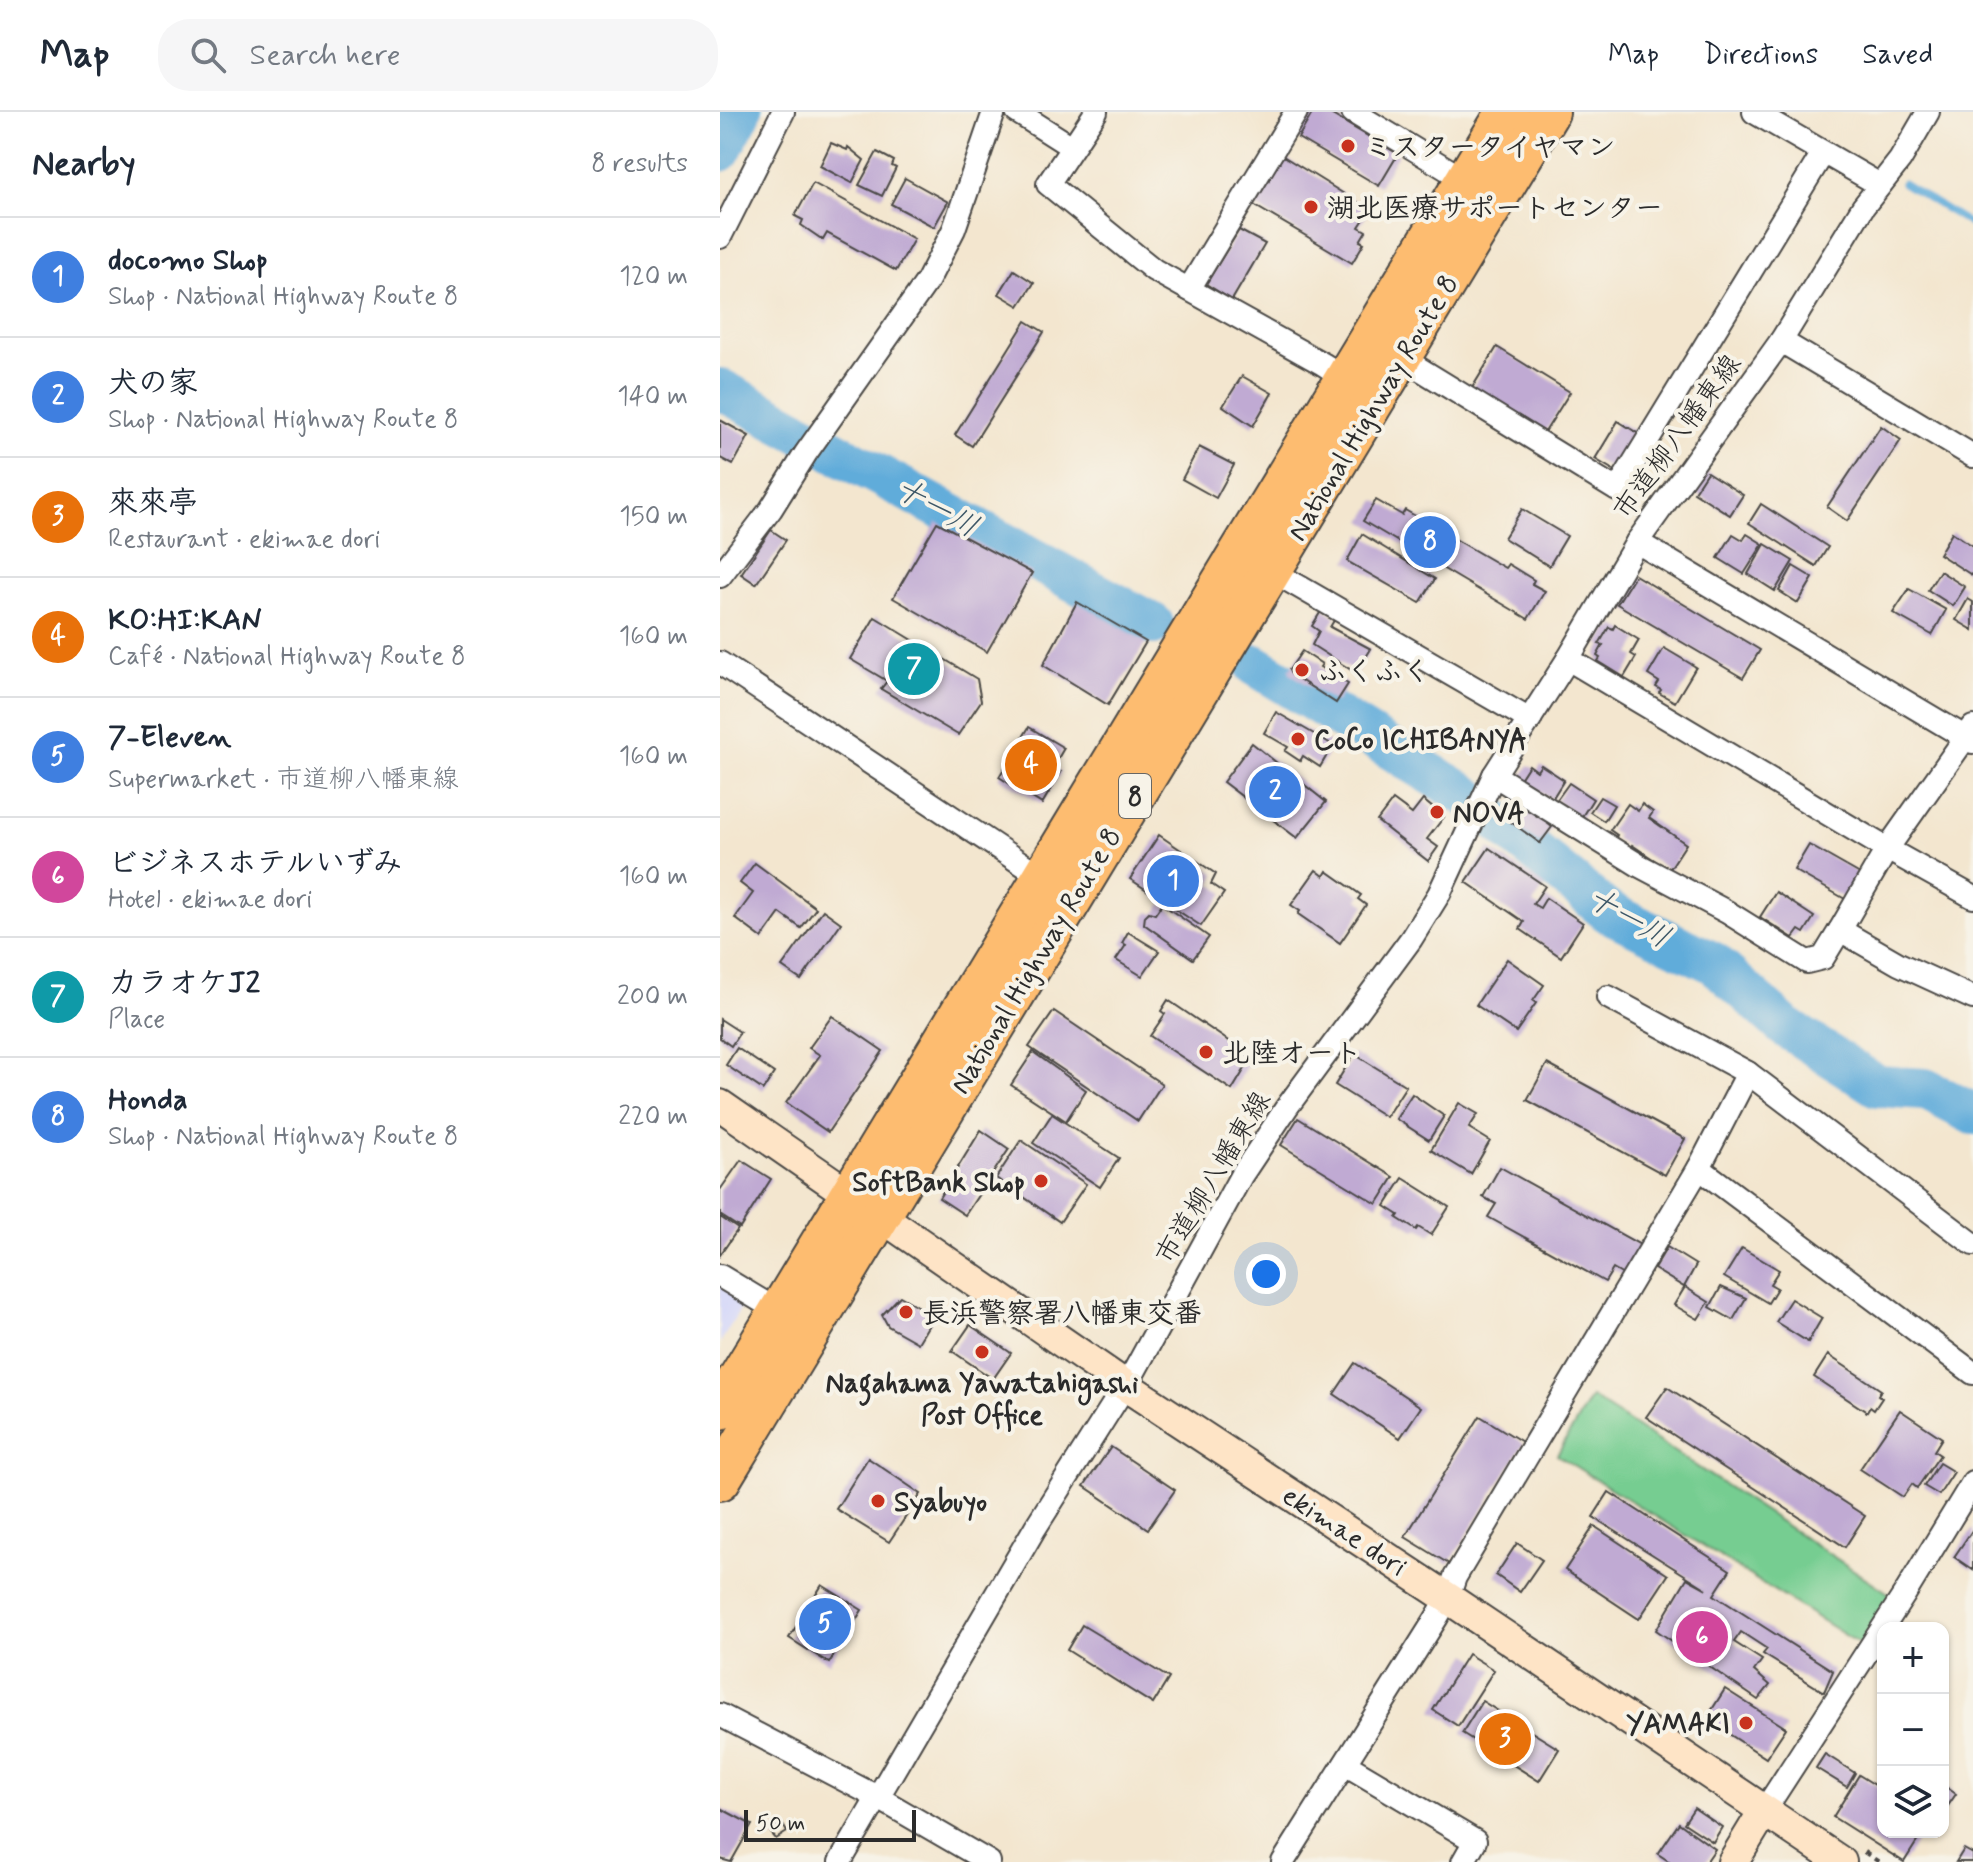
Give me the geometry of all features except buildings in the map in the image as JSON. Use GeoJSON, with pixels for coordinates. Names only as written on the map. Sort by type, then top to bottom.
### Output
{"type":"FeatureCollection","features":[{"type":"Feature","properties":{"kind":"highway","name":"National Highway Route 8"},"geometry":{"type":"LineString","coordinates":[[720,1480],[1042,877],[1507,112]]}},
{"type":"Feature","properties":{"kind":"highway","name":"National Highway Route 8"},"geometry":{"type":"LineString","coordinates":[[720,1409],[780,1312],[866,1205],[1272,571],[1549,112]]}},
{"type":"Feature","properties":{"kind":"main road","name":"ekimae dori"},"geometry":{"type":"LineString","coordinates":[[720,1105],[1126,1386],[1841,1862]]}},
{"type":"Feature","properties":{"kind":"main road"},"geometry":{"type":"LineString","coordinates":[[1733,1862],[1764,1811]]}},
{"type":"Feature","properties":{"kind":"street"},"geometry":{"type":"LineString","coordinates":[[720,237],[783,112]]}},
{"type":"Feature","properties":{"kind":"street"},"geometry":{"type":"LineString","coordinates":[[720,576],[771,509],[806,453],[928,280],[954,229],[994,112]]}},
{"type":"Feature","properties":{"kind":"street"},"geometry":{"type":"LineString","coordinates":[[1017,112],[1072,147]]}},
{"type":"Feature","properties":{"kind":"street"},"geometry":{"type":"LineString","coordinates":[[1096,112],[1048,184],[1154,270],[1345,378]]}},
{"type":"Feature","properties":{"kind":"street"},"geometry":{"type":"LineString","coordinates":[[1189,289],[1296,112]]}},
{"type":"Feature","properties":{"kind":"street"},"geometry":{"type":"LineString","coordinates":[[1353,112],[1465,180]]}},
{"type":"Feature","properties":{"kind":"street"},"geometry":{"type":"LineString","coordinates":[[1754,112],[1880,185]]}},
{"type":"Feature","properties":{"kind":"street","name":"市道柳八幡東線"},"geometry":{"type":"LineString","coordinates":[[840,1862],[1035,1528],[1126,1386],[1241,1176],[1287,1107],[1411,939],[1439,894],[1494,775],[1637,542],[1781,341],[1863,207],[1900,160],[1928,112]]}},
{"type":"Feature","properties":{"kind":"street"},"geometry":{"type":"LineString","coordinates":[[1402,358],[1617,490],[1823,153]]}},
{"type":"Feature","properties":{"kind":"street"},"geometry":{"type":"LineString","coordinates":[[1781,341],[1973,456]]}},
{"type":"Feature","properties":{"kind":"street"},"geometry":{"type":"LineString","coordinates":[[1494,775],[1640,866],[1727,912],[1807,962],[1823,958],[1887,849],[1970,736],[1637,542]]}},
{"type":"Feature","properties":{"kind":"street"},"geometry":{"type":"LineString","coordinates":[[1272,571],[1530,720]]}},
{"type":"Feature","properties":{"kind":"street"},"geometry":{"type":"LineString","coordinates":[[1568,659],[1973,897]]}},
{"type":"Feature","properties":{"kind":"street"},"geometry":{"type":"LineString","coordinates":[[720,663],[1042,877]]}},
{"type":"Feature","properties":{"kind":"street"},"geometry":{"type":"LineString","coordinates":[[1840,930],[1899,964],[1973,998]]}},
{"type":"Feature","properties":{"kind":"street"},"geometry":{"type":"LineString","coordinates":[[1608,997],[1748,1073],[1973,1244]]}},
{"type":"Feature","properties":{"kind":"street"},"geometry":{"type":"LineString","coordinates":[[1283,1862],[1448,1598],[1455,1577],[1699,1168],[1748,1073]]}},
{"type":"Feature","properties":{"kind":"street"},"geometry":{"type":"LineString","coordinates":[[1699,1168],[1973,1373]]}},
{"type":"Feature","properties":{"kind":"street"},"geometry":{"type":"LineString","coordinates":[[720,1276],[780,1312]]}},
{"type":"Feature","properties":{"kind":"street"},"geometry":{"type":"LineString","coordinates":[[1764,1811],[1973,1482]]}},
{"type":"Feature","properties":{"kind":"street"},"geometry":{"type":"LineString","coordinates":[[720,1715],[877,1797],[989,1862]]}},
{"type":"Feature","properties":{"kind":"street"},"geometry":{"type":"LineString","coordinates":[[1345,1764],[1475,1841],[1463,1862]]}},
{"type":"Feature","properties":{"kind":"shaded area"},"geometry":{"type":"Polygon","coordinates":[[[720,1284],[746,1300],[720,1343],[720,1284]]]}},
{"type":"Feature","properties":{"kind":"green space"},"geometry":{"type":"Polygon","coordinates":[[[1591,1397],[1896,1598],[1861,1645],[1557,1455],[1591,1397]]]}},
{"type":"Feature","properties":{"kind":"waterway"},"geometry":{"type":"LineString","coordinates":[[720,151],[741,112]]}},
{"type":"Feature","properties":{"kind":"waterway"},"geometry":{"type":"LineString","coordinates":[[1903,183],[1973,226]]}},
{"type":"Feature","properties":{"kind":"waterway","name":"十一川"},"geometry":{"type":"LineString","coordinates":[[720,389],[1153,624]]}},
{"type":"Feature","properties":{"kind":"waterway","name":"十一川"},"geometry":{"type":"LineString","coordinates":[[1255,665],[1467,796],[1608,912],[1714,963],[1784,1026],[1877,1086],[1925,1089],[1973,1114]]}},
{"type":"Feature","properties":{"kind":"place","name":"ミスタータイヤマン"},"geometry":{"type":"Point","coordinates":[1348,146]}},
{"type":"Feature","properties":{"kind":"place","name":"湖北医療サポートセンター"},"geometry":{"type":"Point","coordinates":[1311,207]}},
{"type":"Feature","properties":{"kind":"place","name":"Honda"},"geometry":{"type":"Point","coordinates":[1430,542]}},
{"type":"Feature","properties":{"kind":"place","name":"カラオケJ2"},"geometry":{"type":"Point","coordinates":[914,669]}},
{"type":"Feature","properties":{"kind":"place","name":"ふくふく"},"geometry":{"type":"Point","coordinates":[1302,670]}},
{"type":"Feature","properties":{"kind":"place","name":"CoCo ICHIBANYA"},"geometry":{"type":"Point","coordinates":[1298,739]}},
{"type":"Feature","properties":{"kind":"place","name":"KO:HI:KAN"},"geometry":{"type":"Point","coordinates":[1031,765]}},
{"type":"Feature","properties":{"kind":"place","name":"犬の家"},"geometry":{"type":"Point","coordinates":[1275,792]}},
{"type":"Feature","properties":{"kind":"place","name":"NOVA"},"geometry":{"type":"Point","coordinates":[1437,812]}},
{"type":"Feature","properties":{"kind":"place","name":"docomo Shop"},"geometry":{"type":"Point","coordinates":[1173,881]}},
{"type":"Feature","properties":{"kind":"place","name":"北陸オート"},"geometry":{"type":"Point","coordinates":[1206,1052]}},
{"type":"Feature","properties":{"kind":"place","name":"SoftBank Shop"},"geometry":{"type":"Point","coordinates":[1041,1181]}},
{"type":"Feature","properties":{"kind":"place","name":"長浜警察署八幡東交番"},"geometry":{"type":"Point","coordinates":[906,1312]}},
{"type":"Feature","properties":{"kind":"place","name":"Nagahama Yawatahigashi Post Office"},"geometry":{"type":"Point","coordinates":[982,1352]}},
{"type":"Feature","properties":{"kind":"place","name":"Syabuyo"},"geometry":{"type":"Point","coordinates":[878,1501]}},
{"type":"Feature","properties":{"kind":"place","name":"7-Eleven"},"geometry":{"type":"Point","coordinates":[825,1624]}},
{"type":"Feature","properties":{"kind":"place","name":"ビジネスホテルいずみ"},"geometry":{"type":"Point","coordinates":[1702,1637]}},
{"type":"Feature","properties":{"kind":"place","name":"YAMAKI"},"geometry":{"type":"Point","coordinates":[1746,1723]}},
{"type":"Feature","properties":{"kind":"place","name":"來來亭"},"geometry":{"type":"Point","coordinates":[1505,1739]}}]}
